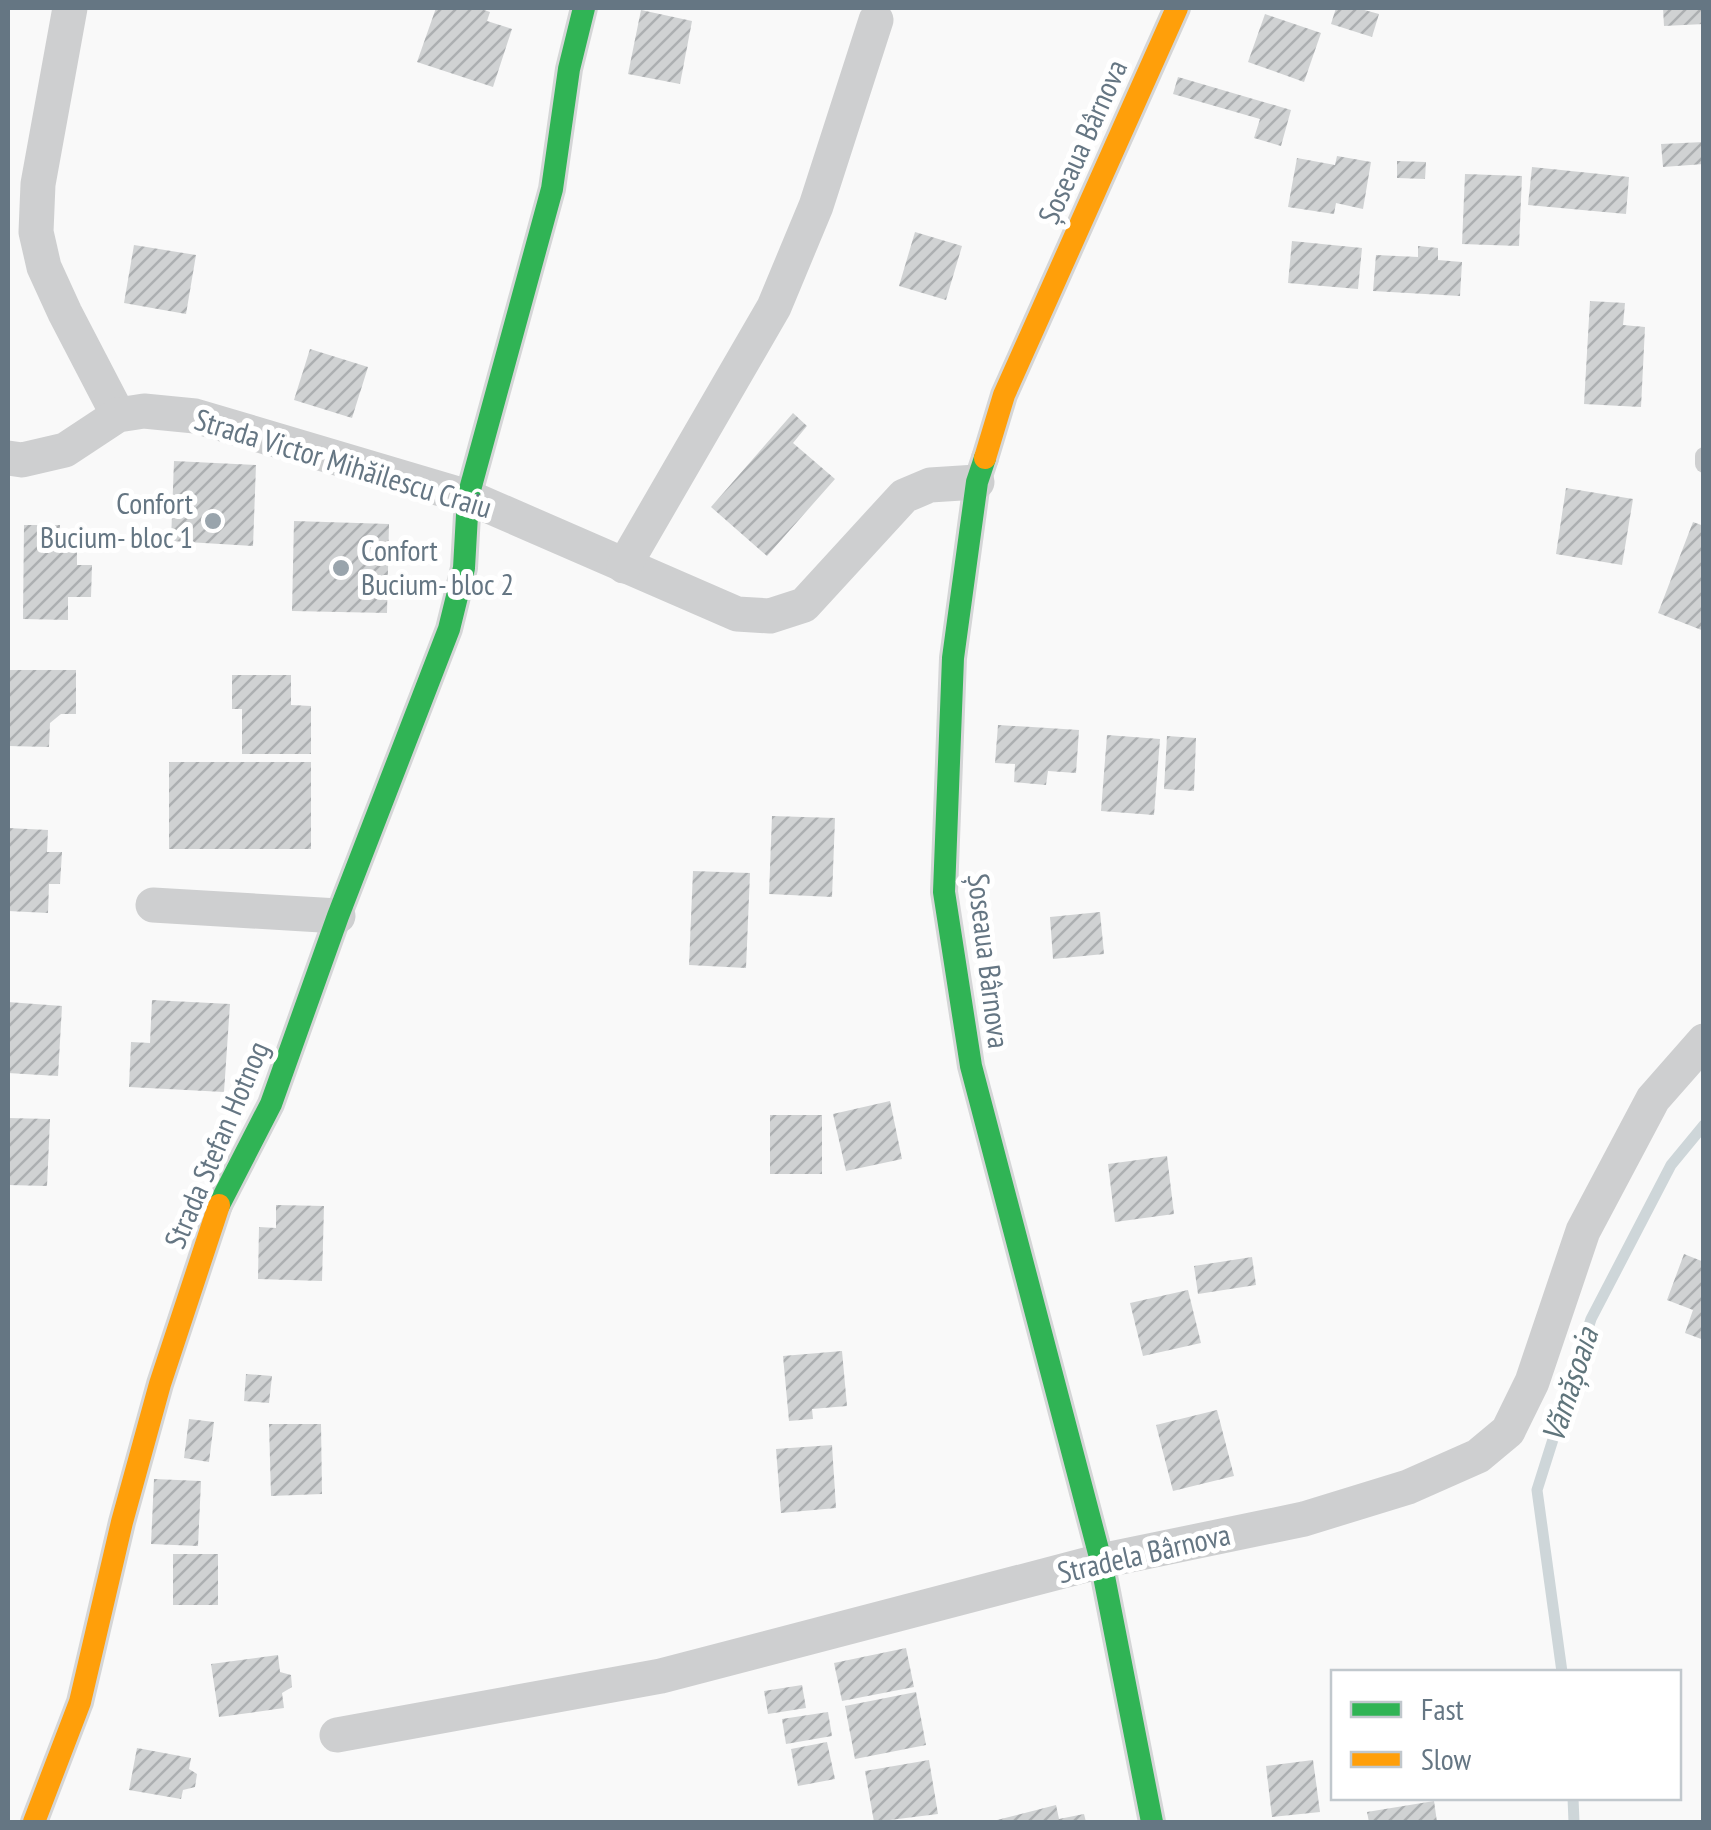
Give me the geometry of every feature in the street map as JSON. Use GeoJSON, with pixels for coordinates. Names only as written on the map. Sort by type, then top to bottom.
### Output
{"type":"FeatureCollection","features":[{"type":"Feature","properties":{"kind":"street"},"geometry":{"type":"LineString","coordinates":[[8,458],[22,460],[65,450],[118,415],[44,267],[36,232],[38,184],[70,8]]}},
{"type":"Feature","properties":{"kind":"street","name":"Strada Stefan Hotnog"},"geometry":{"type":"LineString","coordinates":[[34,1822],[80,1702],[122,1522],[212,1217],[271,1104],[338,916],[449,629],[464,568],[468,497],[552,189],[569,69],[584,8]]}},
{"type":"Feature","properties":{"kind":"street","name":"Șoseaua Bârnova"},"geometry":{"type":"LineString","coordinates":[[1152,1822],[1101,1561],[971,1066],[944,892],[953,658],[977,482],[1004,395],[1177,8]]}},
{"type":"Feature","properties":{"kind":"street"},"geometry":{"type":"LineString","coordinates":[[624,566],[774,306],[816,206],[876,20]]}},
{"type":"Feature","properties":{"kind":"street","name":"Strada Victor Mihăilescu Craiu"},"geometry":{"type":"LineString","coordinates":[[118,415],[144,410],[195,416],[468,497],[737,614],[770,616],[804,605],[904,496],[930,485],[977,482]]}},
{"type":"Feature","properties":{"kind":"street"},"geometry":{"type":"LineString","coordinates":[[153,905],[338,916]]}},
{"type":"Feature","properties":{"kind":"street","name":"Stradela Bârnova"},"geometry":{"type":"LineString","coordinates":[[337,1735],[661,1676],[1101,1561],[1304,1519],[1408,1487],[1478,1456],[1508,1431],[1532,1382],[1583,1231],[1653,1098],[1704,1042]]}},
{"type":"Feature","properties":{"kind":"building"},"geometry":{"type":"Polygon","coordinates":[[[436,8],[478,8],[490,12],[487,21],[512,29],[493,87],[417,62],[436,8]]]}},
{"type":"Feature","properties":{"kind":"building"},"geometry":{"type":"Polygon","coordinates":[[[1336,8],[1379,14],[1372,37],[1331,24],[1336,8]]]}},
{"type":"Feature","properties":{"kind":"building"},"geometry":{"type":"Polygon","coordinates":[[[1663,8],[1704,8],[1704,24],[1664,26],[1663,8]]]}},
{"type":"Feature","properties":{"kind":"building"},"geometry":{"type":"Polygon","coordinates":[[[641,10],[692,21],[680,84],[628,74],[641,10]]]}},
{"type":"Feature","properties":{"kind":"building"},"geometry":{"type":"Polygon","coordinates":[[[1265,14],[1321,33],[1304,82],[1248,62],[1265,14]]]}},
{"type":"Feature","properties":{"kind":"building"},"geometry":{"type":"Polygon","coordinates":[[[1178,77],[1291,110],[1281,146],[1254,138],[1260,119],[1173,94],[1178,77]]]}},
{"type":"Feature","properties":{"kind":"building"},"geometry":{"type":"Polygon","coordinates":[[[1704,142],[1704,164],[1663,167],[1661,144],[1704,142]]]}},
{"type":"Feature","properties":{"kind":"building"},"geometry":{"type":"Polygon","coordinates":[[[1337,156],[1371,162],[1363,209],[1336,203],[1334,214],[1288,207],[1297,158],[1335,165],[1337,156]]]}},
{"type":"Feature","properties":{"kind":"building"},"geometry":{"type":"Polygon","coordinates":[[[1397,161],[1426,162],[1425,179],[1397,178],[1397,161]]]}},
{"type":"Feature","properties":{"kind":"building"},"geometry":{"type":"Polygon","coordinates":[[[1532,167],[1629,177],[1626,214],[1528,205],[1532,167]]]}},
{"type":"Feature","properties":{"kind":"building"},"geometry":{"type":"Polygon","coordinates":[[[1465,174],[1522,176],[1519,246],[1462,244],[1465,174]]]}},
{"type":"Feature","properties":{"kind":"building"},"geometry":{"type":"Polygon","coordinates":[[[915,232],[962,246],[946,300],[899,286],[915,232]]]}},
{"type":"Feature","properties":{"kind":"building"},"geometry":{"type":"Polygon","coordinates":[[[1292,241],[1362,248],[1358,289],[1288,283],[1292,241]]]}},
{"type":"Feature","properties":{"kind":"building"},"geometry":{"type":"Polygon","coordinates":[[[134,245],[196,255],[186,314],[124,303],[134,245]]]}},
{"type":"Feature","properties":{"kind":"building"},"geometry":{"type":"Polygon","coordinates":[[[1418,246],[1438,248],[1438,260],[1462,262],[1460,296],[1373,291],[1376,255],[1418,257],[1418,246]]]}},
{"type":"Feature","properties":{"kind":"building"},"geometry":{"type":"Polygon","coordinates":[[[1590,301],[1625,303],[1623,325],[1645,327],[1641,407],[1584,404],[1590,301]]]}},
{"type":"Feature","properties":{"kind":"building"},"geometry":{"type":"Polygon","coordinates":[[[310,349],[368,367],[352,418],[294,400],[310,349]]]}},
{"type":"Feature","properties":{"kind":"building"},"geometry":{"type":"Polygon","coordinates":[[[793,413],[807,426],[793,443],[835,479],[767,556],[711,507],[793,413]]]}},
{"type":"Feature","properties":{"kind":"building","name":"Confort Bucium- bloc 1"},"geometry":{"type":"Polygon","coordinates":[[[174,461],[256,465],[253,546],[171,541],[174,461]]]}},
{"type":"Feature","properties":{"kind":"building"},"geometry":{"type":"Polygon","coordinates":[[[1566,488],[1633,499],[1622,565],[1556,554],[1566,488]]]}},
{"type":"Feature","properties":{"kind":"building","name":"Confort Bucium- bloc 2"},"geometry":{"type":"Polygon","coordinates":[[[294,521],[389,524],[387,613],[292,611],[294,521]]]}},
{"type":"Feature","properties":{"kind":"building"},"geometry":{"type":"Polygon","coordinates":[[[1693,522],[1704,526],[1704,631],[1658,613],[1693,522]]]}},
{"type":"Feature","properties":{"kind":"building"},"geometry":{"type":"Polygon","coordinates":[[[24,525],[60,525],[60,543],[77,543],[77,565],[92,565],[91,597],[68,597],[68,620],[23,619],[24,525]]]}},
{"type":"Feature","properties":{"kind":"building"},"geometry":{"type":"Polygon","coordinates":[[[8,670],[76,670],[76,714],[61,714],[50,723],[49,747],[8,746],[8,670]]]}},
{"type":"Feature","properties":{"kind":"building"},"geometry":{"type":"Polygon","coordinates":[[[232,675],[291,675],[291,705],[311,706],[311,754],[242,754],[242,709],[232,709],[232,675]]]}},
{"type":"Feature","properties":{"kind":"building"},"geometry":{"type":"Polygon","coordinates":[[[998,725],[1079,730],[1076,773],[1048,771],[1046,785],[1014,782],[1015,764],[995,763],[998,725]]]}},
{"type":"Feature","properties":{"kind":"building"},"geometry":{"type":"Polygon","coordinates":[[[1107,735],[1160,739],[1154,815],[1101,811],[1107,735]]]}},
{"type":"Feature","properties":{"kind":"building"},"geometry":{"type":"Polygon","coordinates":[[[1167,736],[1196,738],[1194,791],[1164,789],[1167,736]]]}},
{"type":"Feature","properties":{"kind":"building"},"geometry":{"type":"Polygon","coordinates":[[[169,762],[311,762],[311,849],[169,849],[169,762]]]}},
{"type":"Feature","properties":{"kind":"building"},"geometry":{"type":"Polygon","coordinates":[[[772,816],[835,818],[832,897],[769,894],[772,816]]]}},
{"type":"Feature","properties":{"kind":"building"},"geometry":{"type":"Polygon","coordinates":[[[8,828],[48,830],[47,852],[62,852],[60,884],[49,884],[48,913],[8,911],[8,828]]]}},
{"type":"Feature","properties":{"kind":"building"},"geometry":{"type":"Polygon","coordinates":[[[693,871],[750,873],[746,968],[689,965],[693,871]]]}},
{"type":"Feature","properties":{"kind":"building"},"geometry":{"type":"Polygon","coordinates":[[[1100,912],[1104,954],[1053,959],[1050,917],[1100,912]]]}},
{"type":"Feature","properties":{"kind":"building"},"geometry":{"type":"Polygon","coordinates":[[[152,1000],[230,1004],[224,1092],[129,1087],[131,1042],[150,1043],[152,1000]]]}},
{"type":"Feature","properties":{"kind":"building"},"geometry":{"type":"Polygon","coordinates":[[[8,1002],[62,1006],[58,1076],[8,1073],[8,1002]]]}},
{"type":"Feature","properties":{"kind":"building"},"geometry":{"type":"Polygon","coordinates":[[[890,1101],[902,1159],[846,1171],[833,1114],[890,1101]]]}},
{"type":"Feature","properties":{"kind":"building"},"geometry":{"type":"Polygon","coordinates":[[[770,1115],[822,1115],[822,1174],[770,1174],[770,1115]]]}},
{"type":"Feature","properties":{"kind":"building"},"geometry":{"type":"Polygon","coordinates":[[[8,1118],[50,1119],[47,1186],[8,1185],[8,1118]]]}},
{"type":"Feature","properties":{"kind":"building"},"geometry":{"type":"Polygon","coordinates":[[[1167,1156],[1174,1214],[1115,1222],[1108,1164],[1167,1156]]]}},
{"type":"Feature","properties":{"kind":"building"},"geometry":{"type":"Polygon","coordinates":[[[276,1205],[324,1206],[322,1281],[258,1279],[259,1227],[276,1228],[276,1205]]]}},
{"type":"Feature","properties":{"kind":"building"},"geometry":{"type":"Polygon","coordinates":[[[1684,1254],[1704,1262],[1704,1340],[1685,1333],[1693,1310],[1667,1300],[1684,1254]]]}},
{"type":"Feature","properties":{"kind":"building"},"geometry":{"type":"Polygon","coordinates":[[[1252,1257],[1256,1285],[1198,1294],[1194,1266],[1252,1257]]]}},
{"type":"Feature","properties":{"kind":"building"},"geometry":{"type":"Polygon","coordinates":[[[1188,1290],[1201,1343],[1143,1356],[1130,1303],[1188,1290]]]}},
{"type":"Feature","properties":{"kind":"building"},"geometry":{"type":"Polygon","coordinates":[[[842,1351],[847,1406],[812,1409],[813,1419],[789,1421],[783,1356],[842,1351]]]}},
{"type":"Feature","properties":{"kind":"building"},"geometry":{"type":"Polygon","coordinates":[[[246,1374],[272,1376],[269,1403],[244,1401],[246,1374]]]}},
{"type":"Feature","properties":{"kind":"building"},"geometry":{"type":"Polygon","coordinates":[[[1217,1410],[1234,1476],[1173,1491],[1156,1425],[1217,1410]]]}},
{"type":"Feature","properties":{"kind":"building"},"geometry":{"type":"Polygon","coordinates":[[[189,1419],[214,1422],[209,1462],[184,1458],[189,1419]]]}},
{"type":"Feature","properties":{"kind":"building"},"geometry":{"type":"Polygon","coordinates":[[[269,1424],[321,1424],[322,1494],[271,1496],[269,1424]]]}},
{"type":"Feature","properties":{"kind":"building"},"geometry":{"type":"Polygon","coordinates":[[[832,1445],[836,1508],[781,1513],[776,1449],[832,1445]]]}},
{"type":"Feature","properties":{"kind":"building"},"geometry":{"type":"Polygon","coordinates":[[[154,1479],[201,1481],[198,1546],[151,1544],[154,1479]]]}},
{"type":"Feature","properties":{"kind":"building"},"geometry":{"type":"Polygon","coordinates":[[[173,1554],[218,1554],[218,1605],[173,1605],[173,1554]]]}},
{"type":"Feature","properties":{"kind":"building"},"geometry":{"type":"Polygon","coordinates":[[[906,1648],[914,1687],[842,1701],[834,1663],[906,1648]]]}},
{"type":"Feature","properties":{"kind":"building"},"geometry":{"type":"Polygon","coordinates":[[[278,1655],[280,1672],[291,1675],[292,1687],[282,1693],[284,1708],[219,1717],[211,1664],[278,1655]]]}},
{"type":"Feature","properties":{"kind":"building"},"geometry":{"type":"Polygon","coordinates":[[[802,1685],[806,1708],[768,1714],[764,1691],[802,1685]]]}},
{"type":"Feature","properties":{"kind":"building"},"geometry":{"type":"Polygon","coordinates":[[[916,1692],[926,1745],[855,1759],[845,1706],[916,1692]]]}},
{"type":"Feature","properties":{"kind":"building"},"geometry":{"type":"Polygon","coordinates":[[[828,1712],[832,1736],[786,1744],[782,1719],[828,1712]]]}},
{"type":"Feature","properties":{"kind":"building"},"geometry":{"type":"Polygon","coordinates":[[[827,1742],[835,1779],[798,1786],[791,1749],[827,1742]]]}},
{"type":"Feature","properties":{"kind":"building"},"geometry":{"type":"Polygon","coordinates":[[[137,1748],[191,1758],[189,1769],[197,1774],[195,1787],[183,1790],[181,1799],[129,1790],[137,1748]]]}},
{"type":"Feature","properties":{"kind":"building"},"geometry":{"type":"Polygon","coordinates":[[[929,1760],[938,1814],[874,1822],[865,1771],[929,1760]]]}},
{"type":"Feature","properties":{"kind":"building"},"geometry":{"type":"Polygon","coordinates":[[[1313,1760],[1320,1812],[1272,1817],[1266,1766],[1313,1760]]]}},
{"type":"Feature","properties":{"kind":"building"},"geometry":{"type":"Polygon","coordinates":[[[1434,1801],[1437,1822],[1369,1822],[1367,1812],[1434,1801]]]}},
{"type":"Feature","properties":{"kind":"building"},"geometry":{"type":"Polygon","coordinates":[[[1056,1805],[1059,1819],[1084,1814],[1086,1822],[989,1822],[1056,1805]]]}},
{"type":"Feature","properties":{"kind":"waterway","name":"Vămășoaia"},"geometry":{"type":"LineString","coordinates":[[1562,1670],[1537,1490],[1591,1319],[1671,1165],[1704,1125]]}},
{"type":"Feature","properties":{"kind":"waterway","name":"Vămășoaia"},"geometry":{"type":"LineString","coordinates":[[1573,1800],[1574,1822]]}},
{"type":"Feature","properties":{"kind":"traffic: fast"},"geometry":{"type":"LineString","coordinates":[[219,1205],[271,1104],[338,916],[449,629],[464,568],[468,497],[552,189],[569,69],[584,8]]}},
{"type":"Feature","properties":{"kind":"traffic: fast"},"geometry":{"type":"LineString","coordinates":[[985,458],[977,482],[953,658],[944,892],[971,1066],[1101,1561],[1152,1822]]}},
{"type":"Feature","properties":{"kind":"traffic: slow"},"geometry":{"type":"LineString","coordinates":[[985,458],[1004,395],[1177,8]]}},
{"type":"Feature","properties":{"kind":"traffic: slow"},"geometry":{"type":"LineString","coordinates":[[34,1822],[80,1702],[122,1522],[160,1384],[219,1205]]}},
{"type":"Feature","properties":{"kind":"place","name":"Confort Bucium- bloc 1"},"geometry":{"type":"Point","coordinates":[213,521]}},
{"type":"Feature","properties":{"kind":"place","name":"Confort Bucium- bloc 2"},"geometry":{"type":"Point","coordinates":[341,568]}}]}
